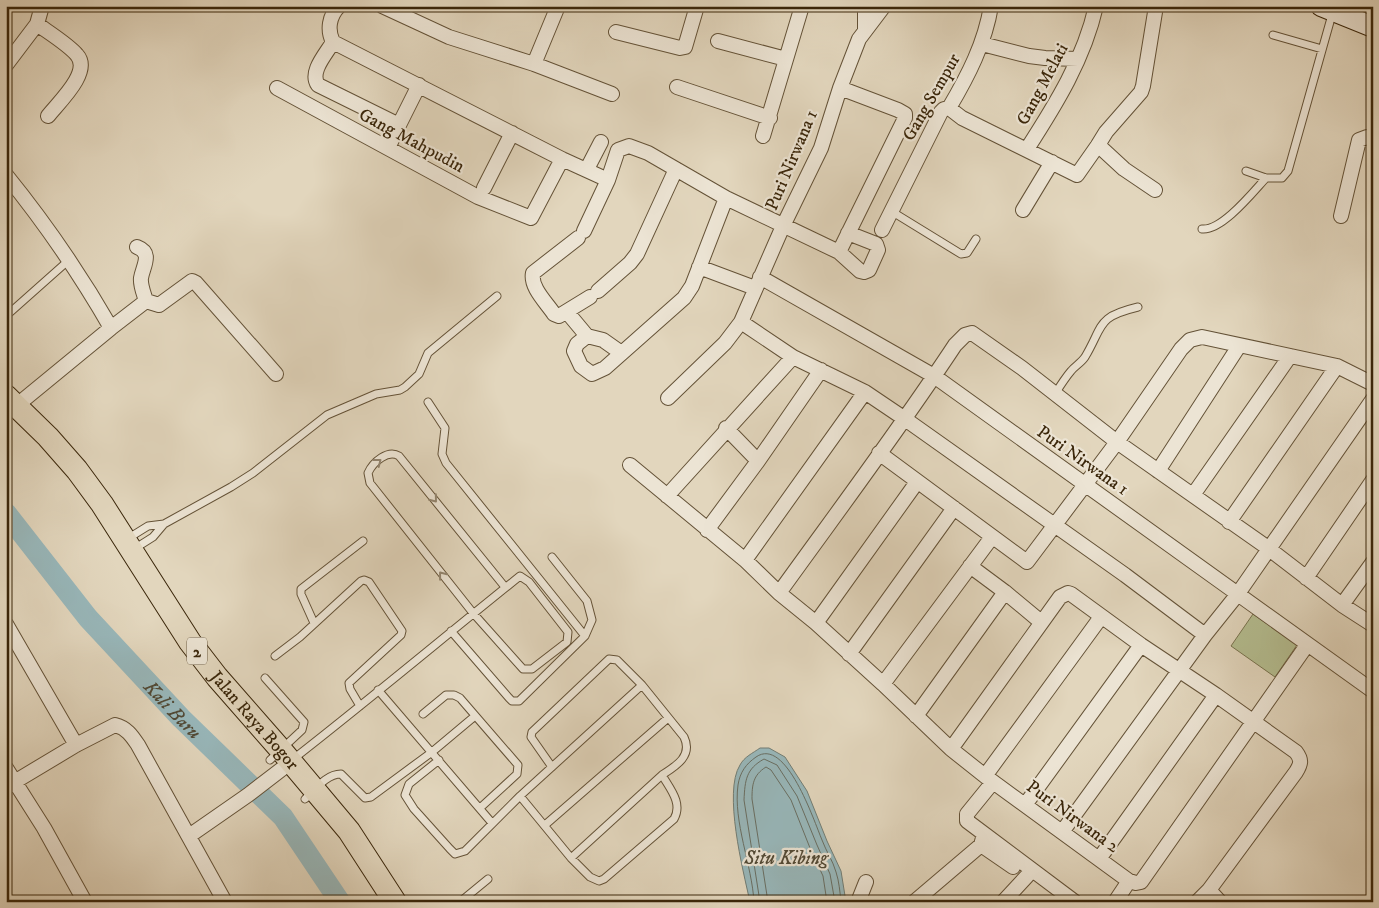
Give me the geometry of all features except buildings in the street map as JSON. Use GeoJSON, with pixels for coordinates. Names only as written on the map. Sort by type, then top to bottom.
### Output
{"type":"FeatureCollection","features":[{"type":"Feature","properties":{"kind":"highway","name":"Jalan Raya Bogor"},"geometry":{"type":"LineString","coordinates":[[10,406],[39,448],[122,549],[182,656],[205,686],[278,765],[349,831],[395,902]]}},
{"type":"Feature","properties":{"kind":"highway","name":"Jalan Raya Bogor"},"geometry":{"type":"LineString","coordinates":[[310,795],[378,902]]}},
{"type":"Feature","properties":{"kind":"main road"},"geometry":{"type":"LineString","coordinates":[[1328,8],[1373,27]]}},
{"type":"Feature","properties":{"kind":"street"},"geometry":{"type":"LineString","coordinates":[[6,65],[37,24],[42,6]]}},
{"type":"Feature","properties":{"kind":"street"},"geometry":{"type":"LineString","coordinates":[[382,6],[449,37],[534,64],[612,94]]}},
{"type":"Feature","properties":{"kind":"street"},"geometry":{"type":"LineString","coordinates":[[534,64],[558,6]]}},
{"type":"Feature","properties":{"kind":"street"},"geometry":{"type":"LineString","coordinates":[[616,32],[680,48],[684,47],[687,44],[697,6]]}},
{"type":"Feature","properties":{"kind":"street"},"geometry":{"type":"LineString","coordinates":[[763,136],[770,118],[802,6]]}},
{"type":"Feature","properties":{"kind":"street","name":"Puri Nirwana 1"},"geometry":{"type":"LineString","coordinates":[[865,29],[866,6]]}},
{"type":"Feature","properties":{"kind":"street","name":"Puri Nirwana 1"},"geometry":{"type":"LineString","coordinates":[[668,398],[725,343],[741,322],[783,226],[821,148],[840,88],[859,39],[884,6]]}},
{"type":"Feature","properties":{"kind":"street","name":"Gang Sempur"},"geometry":{"type":"LineString","coordinates":[[882,230],[940,112],[949,108],[967,77],[982,44],[991,6]]}},
{"type":"Feature","properties":{"kind":"street","name":"Gang Melati"},"geometry":{"type":"LineString","coordinates":[[1027,149],[1062,93],[1078,59],[1096,6]]}},
{"type":"Feature","properties":{"kind":"street"},"geometry":{"type":"LineString","coordinates":[[949,108],[962,118],[1077,175],[1106,132],[1137,97],[1143,86],[1156,6]]}},
{"type":"Feature","properties":{"kind":"street"},"geometry":{"type":"LineString","coordinates":[[338,7],[328,30],[333,42],[562,159],[608,180]]}},
{"type":"Feature","properties":{"kind":"street"},"geometry":{"type":"LineString","coordinates":[[37,24],[77,54],[81,62],[79,77],[48,116]]}},
{"type":"Feature","properties":{"kind":"street"},"geometry":{"type":"LineString","coordinates":[[718,41],[786,59]]}},
{"type":"Feature","properties":{"kind":"street"},"geometry":{"type":"LineString","coordinates":[[333,42],[317,68],[315,80],[318,85],[399,126]]}},
{"type":"Feature","properties":{"kind":"street"},"geometry":{"type":"LineString","coordinates":[[982,44],[1029,56],[1078,59]]}},
{"type":"Feature","properties":{"kind":"street"},"geometry":{"type":"LineString","coordinates":[[388,148],[419,85]]}},
{"type":"Feature","properties":{"kind":"street"},"geometry":{"type":"LineString","coordinates":[[677,87],[770,118]]}},
{"type":"Feature","properties":{"kind":"street","name":"Gang Mahpudin"},"geometry":{"type":"LineString","coordinates":[[277,88],[478,197],[531,218],[562,159]]}},
{"type":"Feature","properties":{"kind":"street"},"geometry":{"type":"LineString","coordinates":[[839,252],[905,118],[905,114],[898,110],[840,88]]}},
{"type":"Feature","properties":{"kind":"street"},"geometry":{"type":"LineString","coordinates":[[484,188],[512,133]]}},
{"type":"Feature","properties":{"kind":"street"},"geometry":{"type":"LineString","coordinates":[[1341,216],[1359,140],[1367,137],[1373,138]]}},
{"type":"Feature","properties":{"kind":"street"},"geometry":{"type":"LineString","coordinates":[[586,169],[601,142]]}},
{"type":"Feature","properties":{"kind":"street"},"geometry":{"type":"LineString","coordinates":[[1098,145],[1124,168],[1155,190]]}},
{"type":"Feature","properties":{"kind":"street"},"geometry":{"type":"LineString","coordinates":[[676,169],[637,254],[630,263],[594,294],[559,316],[554,314],[535,287],[532,279],[533,273],[581,235],[608,180],[618,150],[629,146],[648,153],[676,169],[726,198],[839,252],[860,271],[864,272],[868,270],[878,250],[878,246],[848,233]]}},
{"type":"Feature","properties":{"kind":"street"},"geometry":{"type":"LineString","coordinates":[[1023,210],[1052,162]]}},
{"type":"Feature","properties":{"kind":"street"},"geometry":{"type":"LineString","coordinates":[[6,175],[31,206],[69,260],[111,328]]}},
{"type":"Feature","properties":{"kind":"street"},"geometry":{"type":"LineString","coordinates":[[587,336],[577,344],[574,351],[581,366],[592,374],[600,371],[684,298],[692,286],[726,198]]}},
{"type":"Feature","properties":{"kind":"street"},"geometry":{"type":"LineString","coordinates":[[137,247],[141,248],[146,257],[146,265],[140,280],[146,301]]}},
{"type":"Feature","properties":{"kind":"street"},"geometry":{"type":"LineString","coordinates":[[699,267],[758,282]]}},
{"type":"Feature","properties":{"kind":"street"},"geometry":{"type":"LineString","coordinates":[[146,301],[158,305],[192,282],[196,282],[276,374]]}},
{"type":"Feature","properties":{"kind":"street","name":"Puri Nirwana 1"},"geometry":{"type":"LineString","coordinates":[[758,282],[934,376],[1373,691]]}},
{"type":"Feature","properties":{"kind":"street"},"geometry":{"type":"LineString","coordinates":[[10,406],[146,301]]}},
{"type":"Feature","properties":{"kind":"street"},"geometry":{"type":"LineString","coordinates":[[567,312],[587,336],[603,340],[620,352]]}},
{"type":"Feature","properties":{"kind":"street"},"geometry":{"type":"LineString","coordinates":[[741,322],[793,357],[865,392],[905,419],[1125,575],[1204,635]]}},
{"type":"Feature","properties":{"kind":"street"},"geometry":{"type":"LineString","coordinates":[[779,593],[905,419],[954,345],[965,334],[972,333],[979,336],[1117,442],[1268,548],[1342,605],[1373,625]]}},
{"type":"Feature","properties":{"kind":"street"},"geometry":{"type":"LineString","coordinates":[[880,453],[916,482],[1027,562],[1117,442],[1190,340],[1202,337],[1336,366],[1373,384]]}},
{"type":"Feature","properties":{"kind":"street"},"geometry":{"type":"LineString","coordinates":[[1158,471],[1239,346]]}},
{"type":"Feature","properties":{"kind":"street"},"geometry":{"type":"LineString","coordinates":[[1192,495],[1290,356]]}},
{"type":"Feature","properties":{"kind":"street"},"geometry":{"type":"LineString","coordinates":[[667,496],[726,428],[793,357]]}},
{"type":"Feature","properties":{"kind":"street"},"geometry":{"type":"LineString","coordinates":[[1229,522],[1336,366]]}},
{"type":"Feature","properties":{"kind":"street"},"geometry":{"type":"LineString","coordinates":[[707,530],[821,370]]}},
{"type":"Feature","properties":{"kind":"street"},"geometry":{"type":"LineString","coordinates":[[745,560],[865,392]]}},
{"type":"Feature","properties":{"kind":"street"},"geometry":{"type":"LineString","coordinates":[[1062,832],[1204,635],[1237,595],[1373,400]]}},
{"type":"Feature","properties":{"kind":"street"},"geometry":{"type":"LineString","coordinates":[[726,428],[758,461]]}},
{"type":"Feature","properties":{"kind":"street"},"geometry":{"type":"LineString","coordinates":[[630,465],[745,560],[779,593],[816,623],[883,684],[951,749],[989,779]]}},
{"type":"Feature","properties":{"kind":"street"},"geometry":{"type":"LineString","coordinates":[[1306,578],[1373,480]]}},
{"type":"Feature","properties":{"kind":"street"},"geometry":{"type":"LineString","coordinates":[[816,623],[916,482]]}},
{"type":"Feature","properties":{"kind":"street"},"geometry":{"type":"LineString","coordinates":[[849,654],[954,508]]}},
{"type":"Feature","properties":{"kind":"street"},"geometry":{"type":"LineString","coordinates":[[883,684],[992,537]]}},
{"type":"Feature","properties":{"kind":"street"},"geometry":{"type":"LineString","coordinates":[[1342,605],[1373,562]]}},
{"type":"Feature","properties":{"kind":"street"},"geometry":{"type":"LineString","coordinates":[[970,566],[1041,622]]}},
{"type":"Feature","properties":{"kind":"street"},"geometry":{"type":"LineString","coordinates":[[916,716],[1005,592]]}},
{"type":"Feature","properties":{"kind":"street"},"geometry":{"type":"LineString","coordinates":[[951,749],[1041,622],[1060,597],[1068,593],[1141,646],[1216,695],[1296,752],[1300,757],[1301,764],[1296,772],[1209,890],[1197,902]]}},
{"type":"Feature","properties":{"kind":"street"},"geometry":{"type":"LineString","coordinates":[[1060,902],[982,839],[967,821],[967,814],[989,779],[1102,617]]}},
{"type":"Feature","properties":{"kind":"street"},"geometry":{"type":"LineString","coordinates":[[6,624],[76,745]]}},
{"type":"Feature","properties":{"kind":"street"},"geometry":{"type":"LineString","coordinates":[[1115,902],[1135,882],[1307,645]]}},
{"type":"Feature","properties":{"kind":"street"},"geometry":{"type":"LineString","coordinates":[[1025,805],[1141,646]]}},
{"type":"Feature","properties":{"kind":"street"},"geometry":{"type":"LineString","coordinates":[[1099,858],[1216,695]]}},
{"type":"Feature","properties":{"kind":"street"},"geometry":{"type":"LineString","coordinates":[[10,784],[76,745],[115,726],[126,729],[138,745],[225,902]]}},
{"type":"Feature","properties":{"kind":"street"},"geometry":{"type":"LineString","coordinates":[[189,836],[248,795],[278,765]]}},
{"type":"Feature","properties":{"kind":"street"},"geometry":{"type":"LineString","coordinates":[[6,768],[10,784],[44,828],[85,902]]}},
{"type":"Feature","properties":{"kind":"street","name":"Puri Nirwana 2"},"geometry":{"type":"LineString","coordinates":[[989,779],[1135,882]]}},
{"type":"Feature","properties":{"kind":"street"},"geometry":{"type":"LineString","coordinates":[[914,902],[982,839]]}},
{"type":"Feature","properties":{"kind":"street"},"geometry":{"type":"LineString","coordinates":[[982,839],[1075,902]]}},
{"type":"Feature","properties":{"kind":"street"},"geometry":{"type":"LineString","coordinates":[[1003,902],[1027,876]]}},
{"type":"Feature","properties":{"kind":"street"},"geometry":{"type":"LineString","coordinates":[[858,902],[866,882]]}},
{"type":"Feature","properties":{"kind":"street"},"geometry":{"type":"LineString","coordinates":[[1209,890],[1220,902]]}},
{"type":"Feature","properties":{"kind":"lane"},"geometry":{"type":"LineString","coordinates":[[1246,170],[1266,178],[1282,178],[1292,164],[1322,49],[1328,8]]}},
{"type":"Feature","properties":{"kind":"lane"},"geometry":{"type":"LineString","coordinates":[[1273,35],[1322,49]]}},
{"type":"Feature","properties":{"kind":"lane"},"geometry":{"type":"LineString","coordinates":[[1202,229],[1210,229],[1239,207],[1266,178]]}},
{"type":"Feature","properties":{"kind":"lane"},"geometry":{"type":"LineString","coordinates":[[891,211],[961,254],[967,253],[976,239]]}},
{"type":"Feature","properties":{"kind":"lane"},"geometry":{"type":"LineString","coordinates":[[6,316],[69,260]]}},
{"type":"Feature","properties":{"kind":"lane"},"geometry":{"type":"LineString","coordinates":[[122,549],[153,537],[164,524],[253,473],[327,415],[376,394],[400,390],[405,387],[419,374],[428,354],[497,296]]}},
{"type":"Feature","properties":{"kind":"lane"},"geometry":{"type":"LineString","coordinates":[[1055,394],[1072,370],[1085,357],[1098,329],[1104,322],[1122,311],[1138,306]]}},
{"type":"Feature","properties":{"kind":"lane"},"geometry":{"type":"LineString","coordinates":[[428,402],[445,428],[442,454],[446,463],[585,636]]}},
{"type":"Feature","properties":{"kind":"lane"},"geometry":{"type":"LineString","coordinates":[[278,765],[360,706],[378,690],[451,631],[473,613],[505,587],[520,576],[529,582],[568,632],[567,642],[532,669],[522,669],[473,613],[370,483],[368,472],[375,463],[389,453],[399,456],[505,587]]}},
{"type":"Feature","properties":{"kind":"lane"},"geometry":{"type":"LineString","coordinates":[[122,549],[148,526],[164,524]]}},
{"type":"Feature","properties":{"kind":"lane"},"geometry":{"type":"LineString","coordinates":[[314,623],[301,594],[301,589],[363,541]]}},
{"type":"Feature","properties":{"kind":"lane"},"geometry":{"type":"LineString","coordinates":[[451,631],[509,698],[516,702],[521,699],[585,636],[592,620],[589,606],[552,557]]}},
{"type":"Feature","properties":{"kind":"lane"},"geometry":{"type":"LineString","coordinates":[[275,656],[300,637],[361,581],[369,582],[402,631],[401,635],[349,683],[350,689],[360,706]]}},
{"type":"Feature","properties":{"kind":"lane"},"geometry":{"type":"LineString","coordinates":[[552,767],[531,737],[532,732],[609,659],[617,660],[642,686],[687,743],[684,758],[678,765],[662,776],[571,858]]}},
{"type":"Feature","properties":{"kind":"lane"},"geometry":{"type":"LineString","coordinates":[[266,678],[304,722],[302,730],[278,765]]}},
{"type":"Feature","properties":{"kind":"lane"},"geometry":{"type":"LineString","coordinates":[[439,760],[407,787],[405,795],[414,810],[455,854],[465,851],[520,796],[642,686]]}},
{"type":"Feature","properties":{"kind":"lane"},"geometry":{"type":"LineString","coordinates":[[378,690],[492,823]]}},
{"type":"Feature","properties":{"kind":"lane"},"geometry":{"type":"LineString","coordinates":[[422,714],[446,695],[454,695],[460,698],[516,762],[519,768],[517,774],[480,808]]}},
{"type":"Feature","properties":{"kind":"lane"},"geometry":{"type":"LineString","coordinates":[[310,795],[329,777],[341,774],[361,794],[368,798],[432,752],[474,716]]}},
{"type":"Feature","properties":{"kind":"lane"},"geometry":{"type":"LineString","coordinates":[[545,825],[668,718]]}},
{"type":"Feature","properties":{"kind":"lane"},"geometry":{"type":"LineString","coordinates":[[520,796],[571,858],[590,877],[599,881],[604,879],[674,819],[678,810],[676,799],[662,776]]}},
{"type":"Feature","properties":{"kind":"lane"},"geometry":{"type":"LineString","coordinates":[[460,902],[488,879]]}},
{"type":"Feature","properties":{"kind":"green space"},"geometry":{"type":"Polygon","coordinates":[[[1253,614],[1297,645],[1275,677],[1231,646],[1253,614]]]}},
{"type":"Feature","properties":{"kind":"water","name":"Situ Kibing"},"geometry":{"type":"Polygon","coordinates":[[[760,748],[769,748],[785,757],[807,791],[841,871],[846,902],[750,902],[739,852],[733,793],[735,777],[740,765],[746,757],[760,748]]]}},
{"type":"Feature","properties":{"kind":"waterway","name":"Kali Baru"},"geometry":{"type":"LineString","coordinates":[[6,513],[88,618],[181,718],[283,817],[340,902]]}}]}
